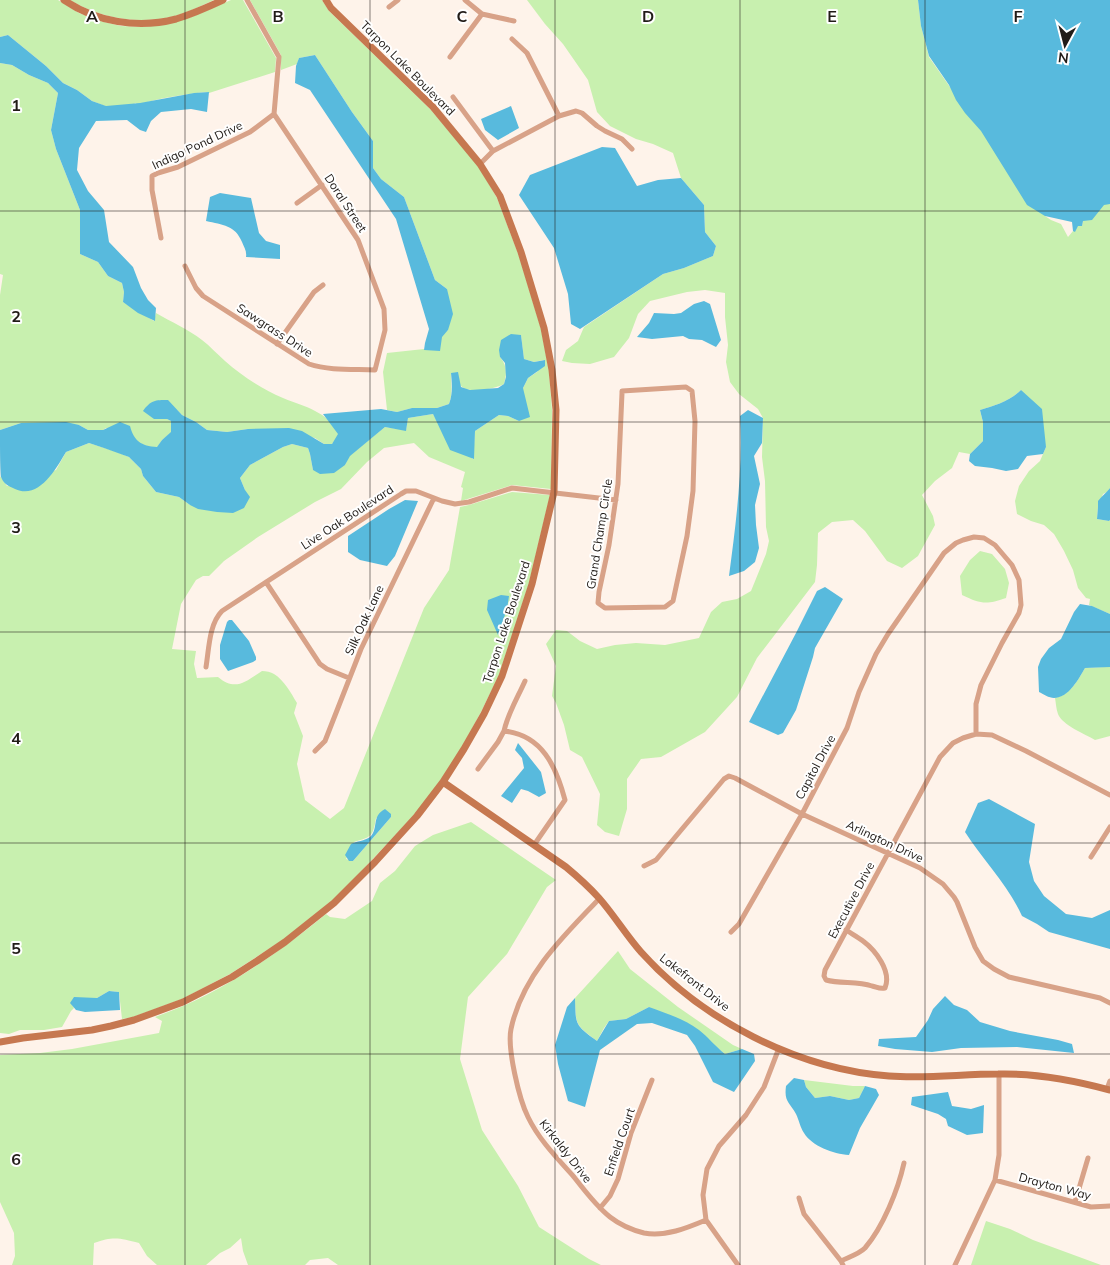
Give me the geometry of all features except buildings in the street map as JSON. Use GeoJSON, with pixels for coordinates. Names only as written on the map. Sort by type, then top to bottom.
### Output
{"type":"FeatureCollection","features":[{"type":"Feature","properties":{"kind":"street"},"geometry":{"type":"LineString","coordinates":[[64,0],[80,10],[101,18],[143,24],[176,19],[223,0]]}},
{"type":"Feature","properties":{"kind":"street"},"geometry":{"type":"LineString","coordinates":[[247,0],[279,57],[274,114]]}},
{"type":"Feature","properties":{"kind":"street","name":"Tarpon Lake Boulevard"},"geometry":{"type":"LineString","coordinates":[[0,1042],[92,1030],[134,1020],[183,1002],[232,977],[285,942],[334,903],[417,816],[443,782],[464,749],[484,714],[502,676],[532,584],[554,492],[556,410],[552,370],[544,328],[522,252],[500,196],[480,164],[433,107],[331,8],[326,0]]}},
{"type":"Feature","properties":{"kind":"street"},"geometry":{"type":"LineString","coordinates":[[389,7],[398,0]]}},
{"type":"Feature","properties":{"kind":"street"},"geometry":{"type":"LineString","coordinates":[[466,0],[482,14],[514,21]]}},
{"type":"Feature","properties":{"kind":"street"},"geometry":{"type":"LineString","coordinates":[[450,57],[482,14]]}},
{"type":"Feature","properties":{"kind":"street"},"geometry":{"type":"LineString","coordinates":[[512,39],[527,53],[559,116]]}},
{"type":"Feature","properties":{"kind":"street"},"geometry":{"type":"LineString","coordinates":[[453,97],[493,150]]}},
{"type":"Feature","properties":{"kind":"street"},"geometry":{"type":"LineString","coordinates":[[480,164],[493,150],[559,116],[576,111],[605,131],[622,139],[632,148]]}},
{"type":"Feature","properties":{"kind":"street","name":"Doral Street"},"geometry":{"type":"LineString","coordinates":[[274,114],[358,240],[384,309],[385,330],[376,370]]}},
{"type":"Feature","properties":{"kind":"street","name":"Indigo Pond Drive"},"geometry":{"type":"LineString","coordinates":[[160,238],[152,190],[152,176],[178,166],[250,132],[274,114]]}},
{"type":"Feature","properties":{"kind":"street"},"geometry":{"type":"LineString","coordinates":[[297,203],[322,185]]}},
{"type":"Feature","properties":{"kind":"street","name":"Sawgrass Drive"},"geometry":{"type":"LineString","coordinates":[[185,266],[196,288],[203,296],[309,364],[318,368],[376,370]]}},
{"type":"Feature","properties":{"kind":"street"},"geometry":{"type":"LineString","coordinates":[[277,344],[314,292],[323,284]]}},
{"type":"Feature","properties":{"kind":"street","name":"Grand Champ Circle"},"geometry":{"type":"LineString","coordinates":[[686,386],[692,391],[696,421],[693,492],[687,536],[673,601],[665,607],[605,608],[598,603],[616,500],[620,446],[620,398],[622,391],[686,386]]}},
{"type":"Feature","properties":{"kind":"street","name":"Live Oak Boulevard"},"geometry":{"type":"LineString","coordinates":[[206,667],[213,624],[222,611],[401,494],[411,491],[455,504],[468,502],[512,488],[616,500]]}},
{"type":"Feature","properties":{"kind":"street","name":"Silk Oak Lane"},"geometry":{"type":"LineString","coordinates":[[315,751],[325,740],[361,649],[434,498]]}},
{"type":"Feature","properties":{"kind":"street","name":"Capitol Drive"},"geometry":{"type":"LineString","coordinates":[[731,932],[739,924],[802,814],[847,728],[859,692],[876,654],[888,634],[944,553],[956,543],[974,537],[990,541],[1012,565],[1019,580],[1021,605],[1019,613],[981,685],[976,704],[976,734]]}},
{"type":"Feature","properties":{"kind":"street"},"geometry":{"type":"LineString","coordinates":[[266,582],[320,664],[327,670],[349,678]]}},
{"type":"Feature","properties":{"kind":"street"},"geometry":{"type":"LineString","coordinates":[[478,769],[504,731],[506,719],[525,681]]}},
{"type":"Feature","properties":{"kind":"street"},"geometry":{"type":"LineString","coordinates":[[504,731],[514,732],[535,742],[546,754],[561,784],[565,800],[534,845]]}},
{"type":"Feature","properties":{"kind":"street"},"geometry":{"type":"LineString","coordinates":[[976,734],[992,735],[1110,796]]}},
{"type":"Feature","properties":{"kind":"street","name":"Executive Drive"},"geometry":{"type":"LineString","coordinates":[[846,930],[863,940],[873,950],[884,969],[885,988],[880,989],[854,982],[826,980],[824,976],[825,970],[846,930],[887,854],[940,758],[953,743],[976,734]]}},
{"type":"Feature","properties":{"kind":"street","name":"Arlington Drive"},"geometry":{"type":"LineString","coordinates":[[644,866],[656,860],[724,778],[729,776],[802,814],[920,868],[944,884],[957,902],[983,961],[994,970],[1009,977],[1100,998],[1110,1003]]}},
{"type":"Feature","properties":{"kind":"street","name":"Lakefront Drive"},"geometry":{"type":"LineString","coordinates":[[443,782],[566,867],[600,899],[641,952],[678,986],[707,1009],[756,1038],[804,1058],[836,1067],[886,1076],[931,1077],[1020,1074],[1067,1079],[1109,1090]]}},
{"type":"Feature","properties":{"kind":"street"},"geometry":{"type":"LineString","coordinates":[[1091,856],[1110,827]]}},
{"type":"Feature","properties":{"kind":"street","name":"Kirkaldy Drive"},"geometry":{"type":"LineString","coordinates":[[600,899],[567,931],[534,973],[516,1009],[510,1031],[511,1050],[520,1095],[528,1118],[548,1147],[600,1208],[610,1217],[624,1226],[644,1233],[656,1234],[679,1231],[706,1220]]}},
{"type":"Feature","properties":{"kind":"street"},"geometry":{"type":"LineString","coordinates":[[738,1265],[706,1220],[703,1196],[707,1169],[719,1146],[746,1115],[764,1087],[779,1048]]}},
{"type":"Feature","properties":{"kind":"street"},"geometry":{"type":"LineString","coordinates":[[955,1265],[995,1180],[999,1155],[998,1074]]}},
{"type":"Feature","properties":{"kind":"street","name":"Enfield Court"},"geometry":{"type":"LineString","coordinates":[[600,1208],[610,1196],[618,1180],[631,1134],[652,1080]]}},
{"type":"Feature","properties":{"kind":"street"},"geometry":{"type":"LineString","coordinates":[[1109,1090],[1110,1081]]}},
{"type":"Feature","properties":{"kind":"street"},"geometry":{"type":"LineString","coordinates":[[1075,1202],[1088,1158]]}},
{"type":"Feature","properties":{"kind":"street"},"geometry":{"type":"LineString","coordinates":[[799,1198],[804,1214],[842,1263],[863,1249],[879,1229],[900,1181],[904,1163]]}},
{"type":"Feature","properties":{"kind":"street","name":"Drayton Way"},"geometry":{"type":"LineString","coordinates":[[995,1180],[1091,1207],[1110,1206]]}},
{"type":"Feature","properties":{"kind":"green space"},"geometry":{"type":"Polygon","coordinates":[[[0,0],[58,0],[79,13],[100,21],[121,26],[143,27],[167,24],[189,18],[231,0],[243,0],[276,58],[275,72],[209,93],[154,100],[137,105],[136,103],[109,110],[63,83],[46,66],[8,35],[0,37],[0,0]]]}},
{"type":"Feature","properties":{"kind":"green space"},"geometry":{"type":"Polygon","coordinates":[[[70,0],[214,0],[175,16],[161,19],[134,20],[95,12],[70,0]]]}},
{"type":"Feature","properties":{"kind":"green space"},"geometry":{"type":"Polygon","coordinates":[[[250,0],[322,0],[329,11],[431,110],[479,167],[497,198],[519,256],[541,329],[549,371],[552,410],[551,489],[512,485],[461,501],[463,488],[461,487],[465,472],[429,457],[414,443],[384,448],[367,462],[341,489],[315,502],[258,537],[224,561],[209,576],[203,576],[196,580],[181,604],[172,649],[196,651],[194,664],[197,678],[218,677],[230,684],[236,684],[246,681],[262,671],[273,673],[281,680],[297,703],[294,713],[303,736],[297,764],[305,800],[330,819],[344,808],[424,608],[449,570],[460,507],[512,492],[550,495],[529,583],[499,675],[462,747],[441,780],[415,814],[333,900],[284,939],[230,974],[182,999],[133,1017],[122,1019],[119,992],[109,991],[97,998],[71,1003],[74,1008],[62,1027],[44,1030],[20,1030],[9,1034],[0,1033],[0,476],[7,486],[56,470],[66,452],[89,443],[129,457],[141,469],[143,476],[156,492],[179,497],[190,505],[245,490],[240,478],[250,465],[283,447],[292,444],[308,448],[313,470],[345,465],[349,456],[385,427],[406,430],[408,418],[433,414],[443,433],[473,459],[475,431],[499,415],[508,416],[519,421],[523,388],[528,378],[537,372],[544,360],[534,362],[524,359],[521,335],[500,357],[506,370],[504,384],[495,388],[470,390],[460,385],[451,373],[449,404],[437,408],[412,408],[397,412],[387,410],[383,372],[387,353],[424,350],[448,330],[447,289],[435,280],[404,197],[381,179],[373,168],[373,141],[315,55],[299,58],[297,64],[281,70],[281,55],[250,0]],[[391,814],[376,818],[372,833],[368,837],[354,842],[346,859],[353,861],[391,817],[391,814]]]}},
{"type":"Feature","properties":{"kind":"green space"},"geometry":{"type":"Polygon","coordinates":[[[527,0],[918,0],[921,26],[929,57],[975,123],[988,137],[1043,209],[1045,216],[1061,224],[1068,237],[1075,231],[1077,226],[1082,226],[1084,213],[1110,202],[1110,488],[1103,494],[1098,507],[1097,519],[1110,520],[1110,614],[1089,605],[1090,599],[1086,598],[1078,588],[1073,570],[1054,534],[1044,525],[1017,514],[1015,501],[1019,486],[1029,471],[1040,461],[1046,447],[1021,390],[1007,400],[980,410],[983,422],[983,441],[970,454],[959,452],[952,468],[935,481],[922,495],[933,516],[935,525],[918,556],[902,568],[887,561],[865,531],[853,520],[832,522],[818,533],[815,582],[757,658],[737,697],[705,732],[661,757],[641,759],[627,779],[627,809],[619,836],[605,832],[597,825],[600,794],[582,757],[570,750],[564,725],[552,696],[556,666],[546,644],[556,630],[567,631],[580,641],[597,649],[636,643],[665,645],[699,638],[711,612],[722,602],[737,599],[751,591],[766,554],[769,541],[766,527],[765,481],[762,457],[763,418],[758,409],[739,394],[730,382],[726,362],[728,345],[725,293],[705,290],[687,292],[650,301],[638,314],[629,338],[614,357],[590,364],[562,361],[566,350],[578,341],[584,327],[663,274],[713,256],[716,246],[705,232],[704,205],[681,178],[673,153],[636,139],[610,126],[597,112],[588,80],[563,44],[527,0]]]}},
{"type":"Feature","properties":{"kind":"green space"},"geometry":{"type":"Polygon","coordinates":[[[0,63],[12,65],[48,83],[58,93],[51,130],[56,149],[80,210],[80,254],[98,262],[108,276],[122,283],[124,292],[123,302],[154,321],[156,313],[185,329],[202,340],[252,382],[283,398],[307,407],[329,420],[339,435],[332,444],[324,444],[315,438],[264,429],[227,432],[207,430],[177,410],[154,419],[167,419],[171,421],[172,432],[162,440],[157,448],[146,446],[106,428],[103,430],[88,430],[79,425],[21,423],[0,430],[0,295],[3,275],[0,274],[0,63]]]}},
{"type":"Feature","properties":{"kind":"green space"},"geometry":{"type":"Polygon","coordinates":[[[980,551],[992,554],[1005,569],[1009,583],[1006,598],[993,602],[984,602],[962,595],[960,576],[970,560],[980,551]]]}},
{"type":"Feature","properties":{"kind":"green space"},"geometry":{"type":"Polygon","coordinates":[[[1110,667],[1110,736],[1095,740],[1060,718],[1055,698],[1069,690],[1085,668],[1110,667]]]}},
{"type":"Feature","properties":{"kind":"green space"},"geometry":{"type":"Polygon","coordinates":[[[471,822],[556,880],[547,887],[507,954],[468,997],[460,1059],[482,1130],[518,1186],[539,1227],[601,1265],[338,1265],[328,1258],[310,1260],[305,1265],[248,1265],[241,1238],[206,1265],[157,1265],[147,1256],[139,1243],[117,1238],[94,1243],[93,1265],[12,1265],[15,1256],[14,1233],[0,1202],[0,1055],[72,1049],[159,1033],[162,1021],[155,1017],[201,998],[245,973],[287,945],[326,914],[330,917],[345,919],[372,901],[380,883],[395,871],[415,846],[433,835],[471,822]]]}},
{"type":"Feature","properties":{"kind":"green space"},"geometry":{"type":"Polygon","coordinates":[[[618,951],[630,969],[678,1007],[733,1045],[742,1049],[725,1054],[714,1045],[649,1007],[626,1019],[609,1021],[597,1041],[578,1024],[575,998],[618,951]]]}},
{"type":"Feature","properties":{"kind":"green space"},"geometry":{"type":"Polygon","coordinates":[[[804,1080],[865,1086],[859,1098],[849,1100],[830,1096],[815,1098],[806,1087],[804,1080]]]}},
{"type":"Feature","properties":{"kind":"green space"},"geometry":{"type":"Polygon","coordinates":[[[986,1221],[1010,1229],[1033,1240],[1101,1265],[971,1265],[986,1221]]]}},
{"type":"Feature","properties":{"kind":"water"},"geometry":{"type":"Polygon","coordinates":[[[918,0],[1110,0],[1110,204],[1104,205],[1092,220],[1083,221],[1082,226],[1078,226],[1075,232],[1073,231],[1072,222],[1045,216],[1027,205],[981,131],[965,113],[929,56],[921,26],[918,0]]]}},
{"type":"Feature","properties":{"kind":"water"},"geometry":{"type":"Polygon","coordinates":[[[8,35],[46,66],[63,83],[92,101],[106,106],[140,103],[209,92],[207,112],[191,109],[161,112],[151,121],[146,132],[140,130],[127,120],[96,121],[79,148],[77,170],[88,191],[104,210],[109,242],[133,267],[141,288],[148,300],[156,308],[155,321],[138,313],[123,302],[124,292],[122,283],[108,276],[98,262],[80,254],[80,210],[56,149],[51,130],[58,93],[48,83],[12,65],[0,63],[0,37],[8,35]]]}},
{"type":"Feature","properties":{"kind":"water"},"geometry":{"type":"Polygon","coordinates":[[[315,55],[373,141],[373,168],[381,179],[404,197],[435,280],[447,289],[453,314],[448,330],[442,337],[440,351],[424,350],[429,329],[396,219],[310,90],[295,83],[296,66],[299,58],[315,55]]]}},
{"type":"Feature","properties":{"kind":"water"},"geometry":{"type":"Polygon","coordinates":[[[511,106],[519,128],[498,140],[485,130],[481,119],[511,106]]]}},
{"type":"Feature","properties":{"kind":"water"},"geometry":{"type":"Polygon","coordinates":[[[602,147],[615,148],[637,186],[658,180],[681,178],[704,205],[705,232],[716,246],[713,256],[663,274],[580,329],[571,324],[568,294],[554,248],[519,195],[530,175],[602,147]]]}},
{"type":"Feature","properties":{"kind":"water"},"geometry":{"type":"Polygon","coordinates":[[[220,193],[251,198],[259,233],[266,241],[280,245],[280,259],[246,257],[244,247],[236,232],[223,225],[206,221],[210,197],[220,193]]]}},
{"type":"Feature","properties":{"kind":"water"},"geometry":{"type":"Polygon","coordinates":[[[704,301],[710,304],[721,340],[716,347],[702,340],[689,339],[683,336],[652,339],[637,337],[649,323],[654,313],[681,313],[694,304],[704,301]]]}},
{"type":"Feature","properties":{"kind":"water"},"geometry":{"type":"Polygon","coordinates":[[[511,334],[521,335],[524,359],[534,362],[545,360],[545,366],[528,378],[523,388],[530,417],[519,421],[508,416],[499,415],[475,431],[474,459],[450,450],[433,414],[408,418],[406,431],[385,427],[350,456],[345,465],[334,473],[320,474],[313,470],[308,448],[292,444],[283,447],[250,465],[240,478],[250,497],[244,508],[233,513],[198,509],[179,497],[156,492],[143,476],[141,469],[129,457],[89,443],[66,452],[46,481],[32,490],[15,489],[6,484],[1,477],[0,430],[21,423],[66,422],[79,425],[88,430],[103,430],[120,422],[130,426],[139,442],[157,447],[171,432],[171,421],[167,419],[154,419],[143,411],[154,401],[160,400],[168,400],[182,415],[207,430],[227,432],[248,429],[289,428],[302,431],[324,444],[332,444],[338,434],[323,414],[381,409],[397,412],[412,408],[437,408],[449,404],[452,392],[451,373],[458,372],[461,387],[470,390],[498,388],[504,384],[506,377],[505,363],[500,357],[499,350],[501,340],[511,334]]]}},
{"type":"Feature","properties":{"kind":"water"},"geometry":{"type":"Polygon","coordinates":[[[1021,390],[1042,409],[1046,447],[1043,454],[1027,456],[1018,469],[1006,471],[975,466],[969,461],[970,454],[983,441],[983,422],[980,410],[1007,400],[1021,390]]]}},
{"type":"Feature","properties":{"kind":"water"},"geometry":{"type":"Polygon","coordinates":[[[748,410],[763,418],[762,443],[754,456],[760,484],[755,505],[759,548],[755,562],[744,571],[729,576],[740,476],[740,416],[748,410]]]}},
{"type":"Feature","properties":{"kind":"water"},"geometry":{"type":"Polygon","coordinates":[[[1110,488],[1110,520],[1097,519],[1098,501],[1110,488]]]}},
{"type":"Feature","properties":{"kind":"water"},"geometry":{"type":"Polygon","coordinates":[[[405,500],[418,501],[395,556],[387,566],[360,560],[348,552],[348,536],[405,500]]]}},
{"type":"Feature","properties":{"kind":"water"},"geometry":{"type":"Polygon","coordinates":[[[825,587],[843,599],[815,648],[796,710],[783,733],[778,735],[749,722],[817,591],[825,587]]]}},
{"type":"Feature","properties":{"kind":"water"},"geometry":{"type":"Polygon","coordinates":[[[501,595],[509,596],[507,609],[498,635],[487,610],[488,600],[501,595]]]}},
{"type":"Feature","properties":{"kind":"water"},"geometry":{"type":"Polygon","coordinates":[[[1080,604],[1092,606],[1110,614],[1110,667],[1085,668],[1069,691],[1059,697],[1050,697],[1039,692],[1038,667],[1049,648],[1061,639],[1080,604]]]}},
{"type":"Feature","properties":{"kind":"water"},"geometry":{"type":"Polygon","coordinates":[[[229,620],[232,620],[249,641],[256,660],[228,671],[220,659],[220,645],[229,620]]]}},
{"type":"Feature","properties":{"kind":"water"},"geometry":{"type":"Polygon","coordinates":[[[518,743],[541,772],[546,793],[539,797],[521,789],[512,803],[501,796],[524,768],[522,758],[515,750],[518,743]]]}},
{"type":"Feature","properties":{"kind":"water"},"geometry":{"type":"Polygon","coordinates":[[[989,799],[1035,824],[1029,862],[1034,881],[1044,896],[1066,914],[1092,918],[1110,910],[1110,949],[1049,932],[1022,916],[1003,883],[965,832],[978,803],[989,799]]]}},
{"type":"Feature","properties":{"kind":"water"},"geometry":{"type":"Polygon","coordinates":[[[385,809],[391,814],[391,817],[353,861],[349,861],[345,855],[351,844],[366,839],[373,834],[376,819],[385,809]]]}},
{"type":"Feature","properties":{"kind":"water"},"geometry":{"type":"Polygon","coordinates":[[[109,991],[119,992],[120,1010],[85,1012],[76,1010],[70,1003],[74,997],[97,998],[109,991]]]}},
{"type":"Feature","properties":{"kind":"water"},"geometry":{"type":"Polygon","coordinates":[[[945,996],[954,1005],[967,1010],[980,1022],[1010,1031],[1072,1044],[1074,1053],[1017,1047],[961,1048],[932,1052],[878,1046],[879,1039],[916,1037],[933,1009],[945,996]]]}},
{"type":"Feature","properties":{"kind":"water"},"geometry":{"type":"Polygon","coordinates":[[[575,998],[576,1019],[580,1027],[597,1041],[609,1021],[626,1019],[649,1007],[693,1026],[725,1054],[742,1049],[754,1054],[755,1061],[734,1092],[713,1082],[695,1046],[687,1035],[652,1023],[637,1024],[600,1050],[585,1107],[568,1101],[555,1045],[567,1007],[575,998]]]}},
{"type":"Feature","properties":{"kind":"water"},"geometry":{"type":"Polygon","coordinates":[[[794,1078],[804,1080],[806,1087],[815,1098],[830,1096],[849,1100],[859,1098],[865,1086],[876,1089],[879,1095],[860,1128],[849,1155],[836,1153],[824,1148],[812,1142],[804,1133],[786,1095],[786,1086],[794,1078]]]}},
{"type":"Feature","properties":{"kind":"water"},"geometry":{"type":"Polygon","coordinates":[[[948,1092],[952,1106],[971,1109],[984,1105],[983,1133],[967,1135],[948,1126],[946,1119],[938,1114],[911,1105],[912,1097],[948,1092]]]}}]}
